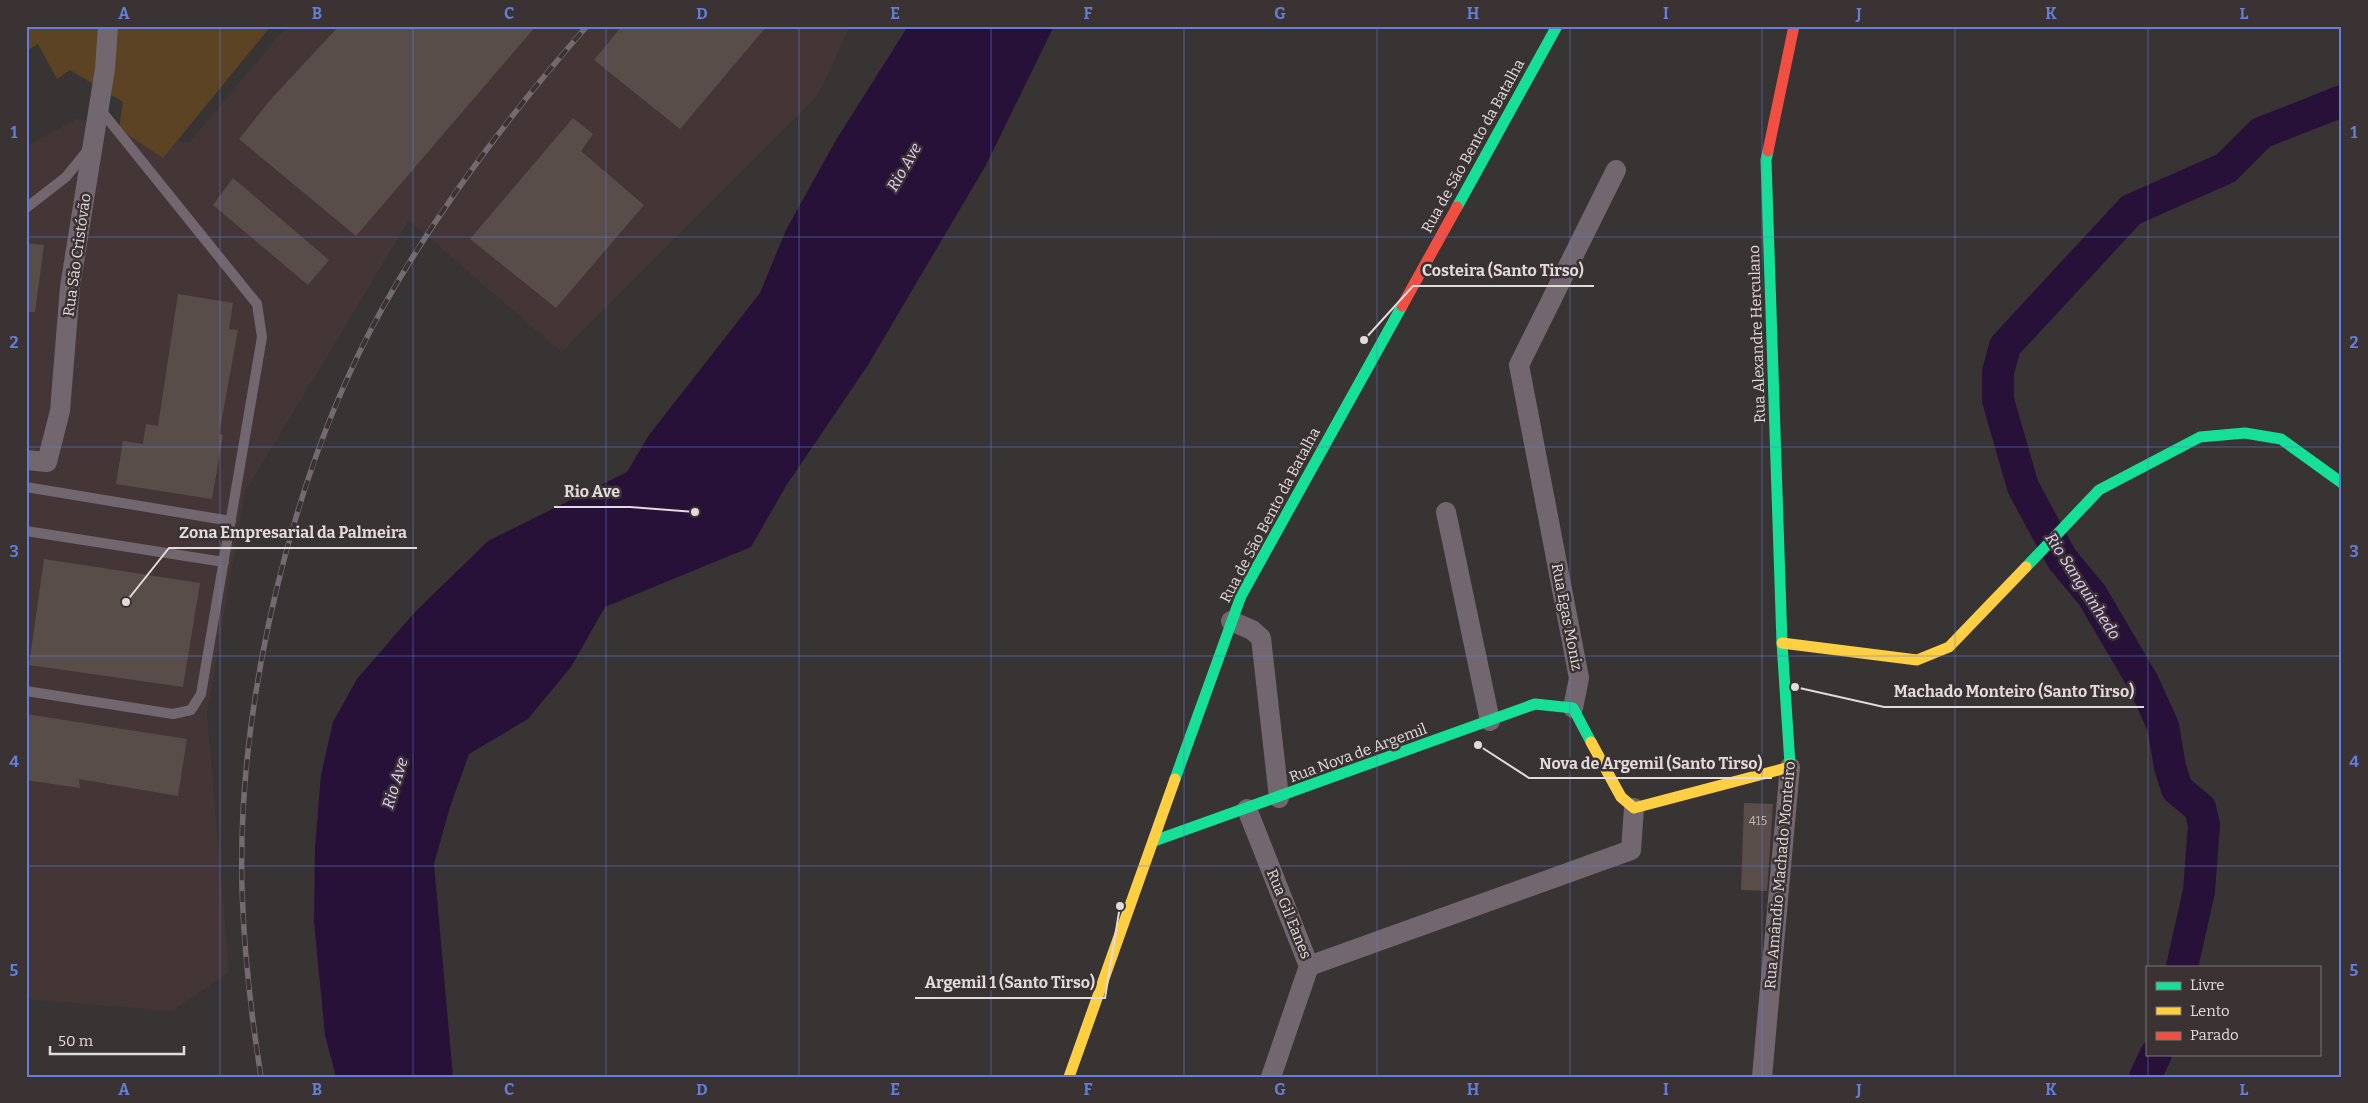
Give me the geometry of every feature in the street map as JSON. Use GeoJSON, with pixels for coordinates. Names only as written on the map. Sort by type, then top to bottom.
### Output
{"type":"FeatureCollection","features":[{"type":"Feature","properties":{"kind":"street","name":"Rua São Cristóvão"},"geometry":{"type":"LineString","coordinates":[[26,460],[47,462],[60,411],[70,287],[105,69],[108,26]]}},
{"type":"Feature","properties":{"kind":"street","name":"Rua de São Bento da Batalha"},"geometry":{"type":"LineString","coordinates":[[1069,1077],[1232,621],[1246,588],[1557,26]]}},
{"type":"Feature","properties":{"kind":"street","name":"Rua Alexandre Herculano"},"geometry":{"type":"LineString","coordinates":[[1782,643],[1766,160],[1794,26]]}},
{"type":"Feature","properties":{"kind":"street","name":"Rua Egas Moniz"},"geometry":{"type":"LineString","coordinates":[[1573,708],[1578,678],[1519,365],[1616,170]]}},
{"type":"Feature","properties":{"kind":"street"},"geometry":{"type":"LineString","coordinates":[[1782,643],[1917,660],[1949,647],[2099,490],[2200,437],[2245,433],[2280,439],[2342,483]]}},
{"type":"Feature","properties":{"kind":"street"},"geometry":{"type":"LineString","coordinates":[[1446,512],[1490,721]]}},
{"type":"Feature","properties":{"kind":"street"},"geometry":{"type":"LineString","coordinates":[[1232,621],[1252,630],[1260,638],[1279,798]]}},
{"type":"Feature","properties":{"kind":"street","name":"Rua Amândio Machado Monteiro"},"geometry":{"type":"LineString","coordinates":[[1762,1077],[1790,767],[1782,643]]}},
{"type":"Feature","properties":{"kind":"street","name":"Rua Nova de Argemil"},"geometry":{"type":"LineString","coordinates":[[1154,841],[1279,798],[1535,704],[1573,708]]}},
{"type":"Feature","properties":{"kind":"street"},"geometry":{"type":"LineString","coordinates":[[1573,708],[1621,797],[1634,808]]}},
{"type":"Feature","properties":{"kind":"street"},"geometry":{"type":"LineString","coordinates":[[1634,808],[1790,767]]}},
{"type":"Feature","properties":{"kind":"street"},"geometry":{"type":"LineString","coordinates":[[1309,966],[1631,850],[1634,808]]}},
{"type":"Feature","properties":{"kind":"street","name":"Rua Gil Eanes"},"geometry":{"type":"LineString","coordinates":[[1247,809],[1309,966],[1271,1077]]}},
{"type":"Feature","properties":{"kind":"lane"},"geometry":{"type":"LineString","coordinates":[[26,691],[173,714],[191,710],[201,694],[262,337],[257,304],[98,107]]}},
{"type":"Feature","properties":{"kind":"lane"},"geometry":{"type":"LineString","coordinates":[[26,208],[66,178],[85,154],[94,135]]}},
{"type":"Feature","properties":{"kind":"lane"},"geometry":{"type":"LineString","coordinates":[[26,487],[231,521]]}},
{"type":"Feature","properties":{"kind":"lane"},"geometry":{"type":"LineString","coordinates":[[26,531],[224,562]]}},
{"type":"Feature","properties":{"kind":"shaded area"},"geometry":{"type":"Polygon","coordinates":[[[26,26],[271,26],[163,158],[119,129],[123,102],[70,70],[57,79],[38,44],[26,51],[26,26]]]}},
{"type":"Feature","properties":{"kind":"shaded area"},"geometry":{"type":"Polygon","coordinates":[[[287,26],[850,26],[818,95],[561,352],[409,220],[245,492],[207,713],[229,972],[172,1011],[26,999],[26,146],[77,119],[189,143],[287,26]]]}},
{"type":"Feature","properties":{"kind":"water"},"geometry":{"type":"Polygon","coordinates":[[[908,26],[1054,26],[986,165],[868,365],[786,486],[751,547],[605,607],[571,667],[528,719],[469,754],[450,807],[434,864],[453,1077],[336,1077],[325,1035],[314,922],[315,847],[321,775],[333,722],[357,679],[414,613],[488,541],[627,472],[649,435],[760,293],[786,230],[836,140],[908,26]]]}},
{"type":"Feature","properties":{"kind":"building"},"geometry":{"type":"Polygon","coordinates":[[[339,26],[536,26],[356,236],[239,139],[271,99],[339,26]]]}},
{"type":"Feature","properties":{"kind":"building"},"geometry":{"type":"Polygon","coordinates":[[[622,26],[767,26],[680,129],[594,60],[622,26]]]}},
{"type":"Feature","properties":{"kind":"building"},"geometry":{"type":"Polygon","coordinates":[[[573,118],[593,134],[581,151],[644,205],[556,308],[470,239],[573,118]]]}},
{"type":"Feature","properties":{"kind":"building"},"geometry":{"type":"Polygon","coordinates":[[[233,178],[329,260],[308,285],[213,205],[233,178]]]}},
{"type":"Feature","properties":{"kind":"building"},"geometry":{"type":"Polygon","coordinates":[[[26,243],[44,245],[35,312],[26,312],[26,243]]]}},
{"type":"Feature","properties":{"kind":"building"},"geometry":{"type":"Polygon","coordinates":[[[178,294],[233,303],[229,329],[238,330],[219,434],[223,435],[212,499],[116,484],[123,441],[143,444],[146,424],[158,426],[178,294]]]}},
{"type":"Feature","properties":{"kind":"building"},"geometry":{"type":"Polygon","coordinates":[[[44,559],[200,583],[183,687],[29,665],[44,559]]]}},
{"type":"Feature","properties":{"kind":"building"},"geometry":{"type":"Polygon","coordinates":[[[26,714],[187,739],[178,796],[79,779],[80,788],[26,780],[26,714]]]}},
{"type":"Feature","properties":{"kind":"building"},"geometry":{"type":"Polygon","coordinates":[[[1744,803],[1773,804],[1767,891],[1741,890],[1744,803]]]}},
{"type":"Feature","properties":{"kind":"waterway","name":"Rio Sanguinhedo"},"geometry":{"type":"LineString","coordinates":[[2182,966],[2199,891],[2204,825],[2200,808],[2177,789],[2170,767],[2163,726],[2143,682],[2092,595],[2062,559],[2023,487],[1998,400],[1998,372],[2005,346],[2131,210],[2226,168],[2261,133],[2342,101]]}},
{"type":"Feature","properties":{"kind":"waterway","name":"Rio Sanguinhedo"},"geometry":{"type":"LineString","coordinates":[[2145,1077],[2155,1056]]}},
{"type":"Feature","properties":{"kind":"railway"},"geometry":{"type":"LineString","coordinates":[[261,1077],[244,936],[242,889],[243,817],[249,743],[260,666],[276,590],[297,515],[321,442],[350,373],[382,309],[404,271],[427,234],[503,127],[587,26]]}},
{"type":"Feature","properties":{"kind":"traffic: fast"},"geometry":{"type":"LineString","coordinates":[[1457,207],[1557,26]]}},
{"type":"Feature","properties":{"kind":"traffic: fast"},"geometry":{"type":"LineString","coordinates":[[1768,151],[1766,160],[1782,643],[1790,764]]}},
{"type":"Feature","properties":{"kind":"traffic: fast"},"geometry":{"type":"LineString","coordinates":[[1175,779],[1241,596],[1402,306]]}},
{"type":"Feature","properties":{"kind":"traffic: fast"},"geometry":{"type":"LineString","coordinates":[[2026,567],[2099,490],[2200,437],[2245,433],[2281,439],[2342,483]]}},
{"type":"Feature","properties":{"kind":"traffic: fast"},"geometry":{"type":"LineString","coordinates":[[1154,841],[1535,704],[1573,708],[1591,742]]}},
{"type":"Feature","properties":{"kind":"traffic: slow"},"geometry":{"type":"LineString","coordinates":[[1782,643],[1917,660],[1949,647],[2026,567]]}},
{"type":"Feature","properties":{"kind":"traffic: slow"},"geometry":{"type":"LineString","coordinates":[[1591,742],[1621,797],[1634,808],[1790,767],[1790,764]]}},
{"type":"Feature","properties":{"kind":"traffic: slow"},"geometry":{"type":"LineString","coordinates":[[1069,1077],[1175,779]]}},
{"type":"Feature","properties":{"kind":"traffic: jam"},"geometry":{"type":"LineString","coordinates":[[1768,151],[1794,26]]}},
{"type":"Feature","properties":{"kind":"traffic: jam"},"geometry":{"type":"LineString","coordinates":[[1402,306],[1457,207]]}},
{"type":"Feature","properties":{"kind":"place","name":"Costeira (Santo Tirso)"},"geometry":{"type":"Point","coordinates":[1364,340]}},
{"type":"Feature","properties":{"kind":"place","name":"Rio Ave"},"geometry":{"type":"Point","coordinates":[695,512]}},
{"type":"Feature","properties":{"kind":"place","name":"Zona Empresarial da Palmeira"},"geometry":{"type":"Point","coordinates":[126,602]}},
{"type":"Feature","properties":{"kind":"place","name":"Machado Monteiro (Santo Tirso)"},"geometry":{"type":"Point","coordinates":[1795,687]}},
{"type":"Feature","properties":{"kind":"place","name":"Nova de Argemil (Santo Tirso)"},"geometry":{"type":"Point","coordinates":[1478,745]}},
{"type":"Feature","properties":{"kind":"place","name":"Argemil 1 (Santo Tirso)"},"geometry":{"type":"Point","coordinates":[1120,906]}}]}
